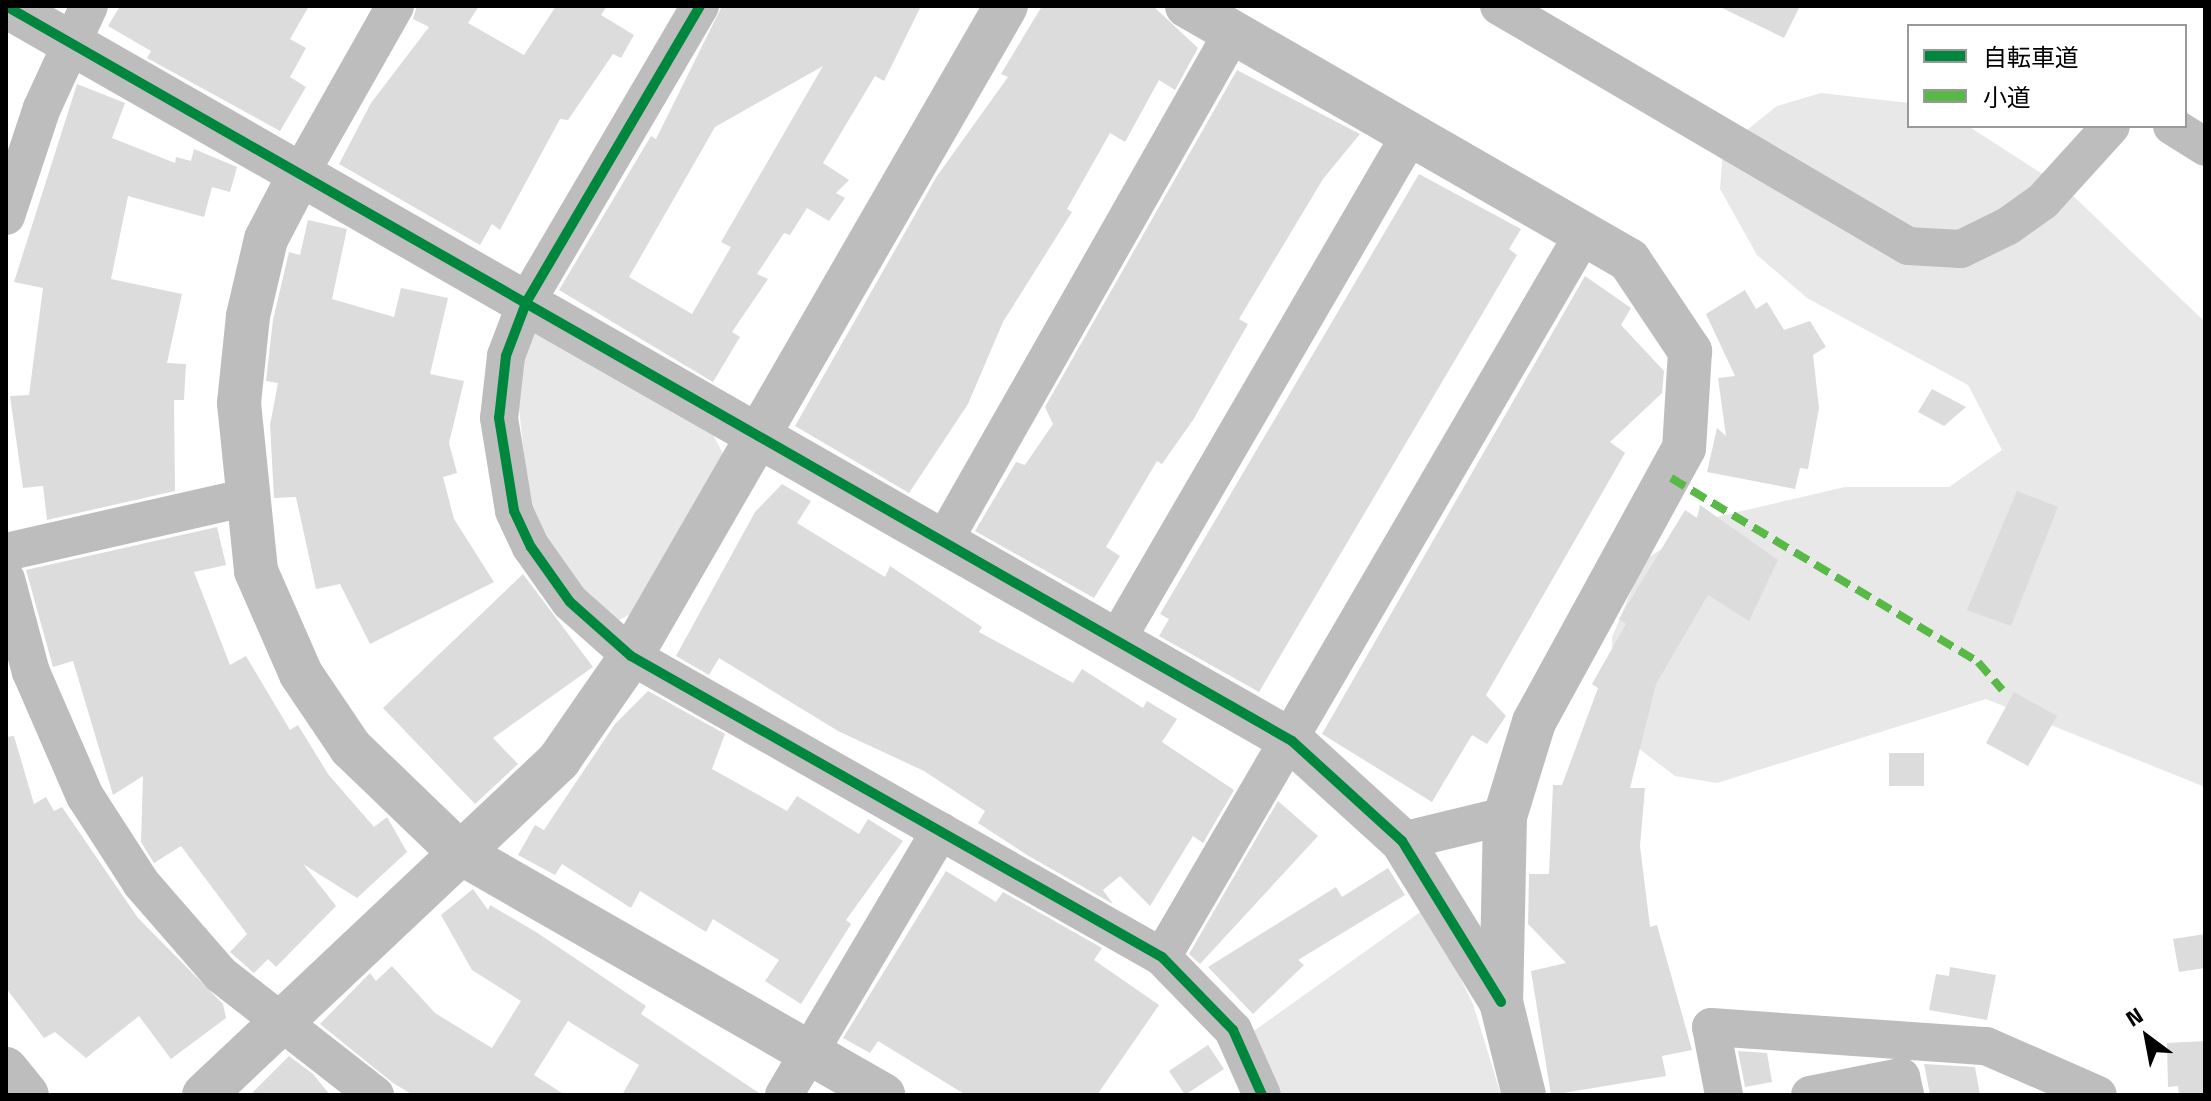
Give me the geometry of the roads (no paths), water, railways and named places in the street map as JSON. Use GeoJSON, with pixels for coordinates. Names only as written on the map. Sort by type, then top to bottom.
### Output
{"type":"FeatureCollection","features":[{"type":"Feature","properties":{"kind":"street"},"geometry":{"type":"LineString","coordinates":[[6,6],[80,24],[300,174],[1292,741],[1402,841],[1501,1002]]}},
{"type":"Feature","properties":{"kind":"street"},"geometry":{"type":"LineString","coordinates":[[395,6],[266,239],[248,316],[239,403],[244,498],[256,571],[301,674],[351,748],[459,852],[808,1049],[883,1095]]}},
{"type":"Feature","properties":{"kind":"street"},"geometry":{"type":"LineString","coordinates":[[700,6],[526,303],[506,356],[500,403],[514,511],[570,602],[631,656],[1162,957],[1233,1030],[1262,1095]]}},
{"type":"Feature","properties":{"kind":"street"},"geometry":{"type":"LineString","coordinates":[[204,1095],[276,1023],[459,852],[485,836],[559,760],[631,656],[1006,6]]}},
{"type":"Feature","properties":{"kind":"street"},"geometry":{"type":"LineString","coordinates":[[1187,6],[1629,260],[1664,304],[1690,351],[1692,401],[1671,478],[1534,722],[1505,816],[1501,1002],[1524,1095]]}},
{"type":"Feature","properties":{"kind":"street"},"geometry":{"type":"LineString","coordinates":[[1499,6],[1908,246],[1961,249],[2008,226],[2043,201],[2109,128]]}},
{"type":"Feature","properties":{"kind":"street"},"geometry":{"type":"LineString","coordinates":[[6,216],[80,24]]}},
{"type":"Feature","properties":{"kind":"street"},"geometry":{"type":"LineString","coordinates":[[943,542],[1233,32]]}},
{"type":"Feature","properties":{"kind":"street"},"geometry":{"type":"LineString","coordinates":[[2175,128],[2205,147]]}},
{"type":"Feature","properties":{"kind":"street"},"geometry":{"type":"LineString","coordinates":[[1116,641],[1410,135]]}},
{"type":"Feature","properties":{"kind":"street"},"geometry":{"type":"LineString","coordinates":[[1162,957],[1292,741],[1584,233]]}},
{"type":"Feature","properties":{"kind":"street"},"geometry":{"type":"LineString","coordinates":[[6,552],[244,498]]}},
{"type":"Feature","properties":{"kind":"street"},"geometry":{"type":"LineString","coordinates":[[6,579],[31,672],[85,796],[141,883],[220,974],[276,1023],[375,1095]]}},
{"type":"Feature","properties":{"kind":"street"},"geometry":{"type":"LineString","coordinates":[[1402,841],[1505,816]]}},
{"type":"Feature","properties":{"kind":"street"},"geometry":{"type":"LineString","coordinates":[[784,1095],[808,1049],[940,831]]}},
{"type":"Feature","properties":{"kind":"street"},"geometry":{"type":"LineString","coordinates":[[1724,1095],[1711,1027],[1986,1046],[2098,1095]]}},
{"type":"Feature","properties":{"kind":"street"},"geometry":{"type":"LineString","coordinates":[[6,1069],[27,1095]]}},
{"type":"Feature","properties":{"kind":"street"},"geometry":{"type":"LineString","coordinates":[[1810,1095],[1901,1077],[1905,1095]]}}]}
